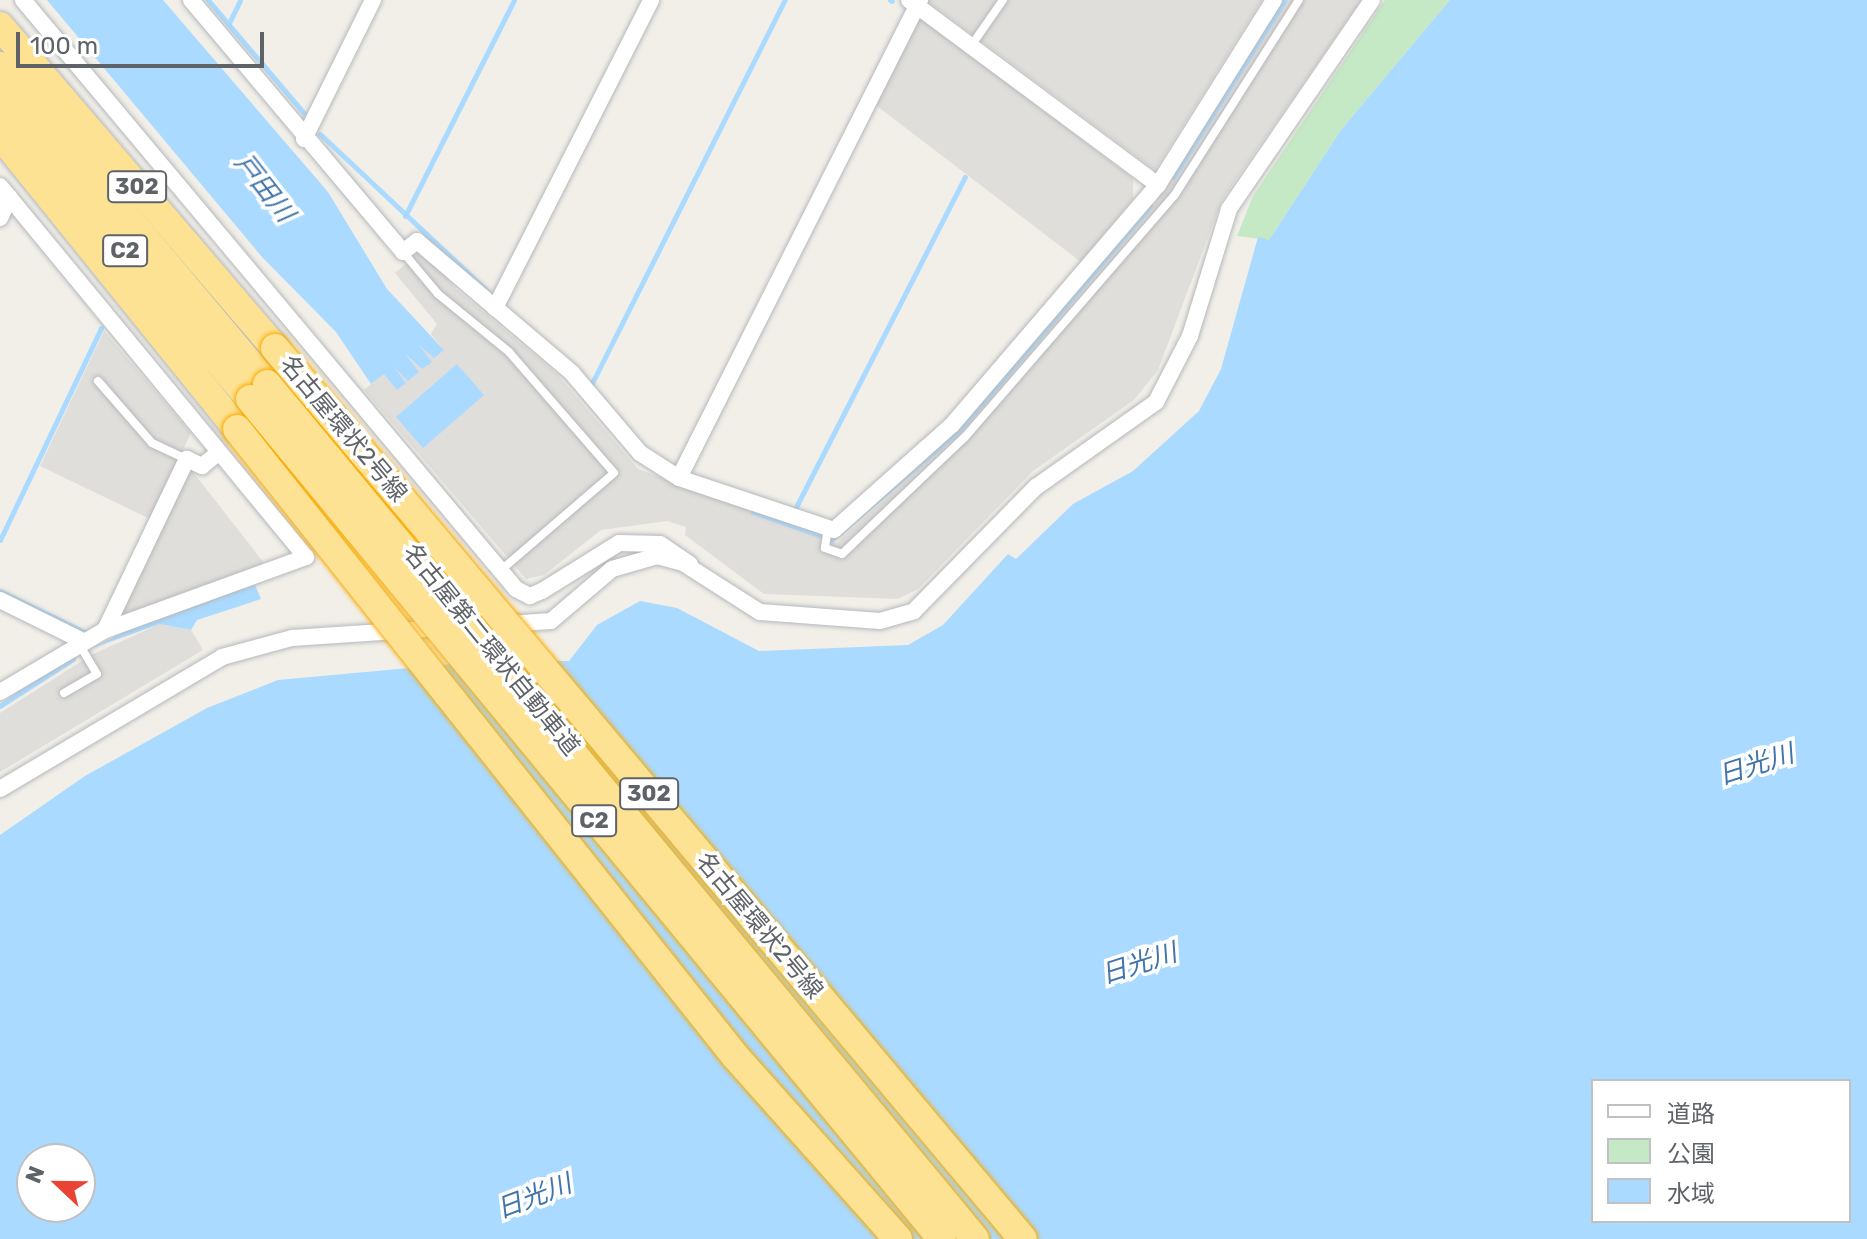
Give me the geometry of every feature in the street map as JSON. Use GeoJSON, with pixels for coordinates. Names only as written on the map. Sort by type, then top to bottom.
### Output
{"type":"FeatureCollection","features":[{"type":"Feature","properties":{"kind":"highway","name":"名古屋環状2号線"},"geometry":{"type":"LineString","coordinates":[[0,26],[275,348],[1023,1239]]}},
{"type":"Feature","properties":{"kind":"highway"},"geometry":{"type":"LineString","coordinates":[[0,51],[41,115]]}},
{"type":"Feature","properties":{"kind":"highway","name":"名古屋第二環状自動車道"},"geometry":{"type":"LineString","coordinates":[[0,66],[975,1239]]}},
{"type":"Feature","properties":{"kind":"highway","name":"名古屋第二環状自動車道"},"geometry":{"type":"LineString","coordinates":[[0,102],[942,1239]]}},
{"type":"Feature","properties":{"kind":"highway"},"geometry":{"type":"LineString","coordinates":[[0,112],[88,209]]}},
{"type":"Feature","properties":{"kind":"highway"},"geometry":{"type":"LineString","coordinates":[[0,135],[735,1056],[898,1239]]}},
{"type":"Feature","properties":{"kind":"street"},"geometry":{"type":"LineString","coordinates":[[23,0],[500,571],[530,596],[600,552],[639,542],[678,549],[698,572]]}},
{"type":"Feature","properties":{"kind":"street"},"geometry":{"type":"LineString","coordinates":[[191,0],[304,139],[403,252],[417,241],[572,373],[640,453],[679,478],[834,530],[952,425],[1158,185],[1274,0]]}},
{"type":"Feature","properties":{"kind":"street"},"geometry":{"type":"LineString","coordinates":[[304,139],[373,0]]}},
{"type":"Feature","properties":{"kind":"street"},"geometry":{"type":"LineString","coordinates":[[495,308],[651,0]]}},
{"type":"Feature","properties":{"kind":"street"},"geometry":{"type":"LineString","coordinates":[[0,789],[222,657],[292,638],[551,621],[612,569],[640,557],[683,563],[760,612],[880,621],[914,611],[934,595],[1036,487],[1156,402],[1190,336],[1229,209],[1372,0]]}},
{"type":"Feature","properties":{"kind":"street"},"geometry":{"type":"LineString","coordinates":[[679,478],[915,2],[1158,185]]}},
{"type":"Feature","properties":{"kind":"street"},"geometry":{"type":"LineString","coordinates":[[0,218],[5,191]]}},
{"type":"Feature","properties":{"kind":"street"},"geometry":{"type":"LineString","coordinates":[[0,692],[105,630],[306,557],[5,191]]}},
{"type":"Feature","properties":{"kind":"street"},"geometry":{"type":"LineString","coordinates":[[105,630],[187,459],[202,466],[219,452]]}},
{"type":"Feature","properties":{"kind":"street"},"geometry":{"type":"LineString","coordinates":[[0,600],[81,642]]}},
{"type":"Feature","properties":{"kind":"lane"},"geometry":{"type":"LineString","coordinates":[[971,46],[1003,0]]}},
{"type":"Feature","properties":{"kind":"lane"},"geometry":{"type":"LineString","coordinates":[[828,528],[825,548],[842,554],[965,437],[1174,196],[1299,0]]}},
{"type":"Feature","properties":{"kind":"lane"},"geometry":{"type":"LineString","coordinates":[[1158,185],[1174,196]]}},
{"type":"Feature","properties":{"kind":"lane"},"geometry":{"type":"LineString","coordinates":[[403,252],[438,294],[509,352],[614,473],[500,571]]}},
{"type":"Feature","properties":{"kind":"lane"},"geometry":{"type":"LineString","coordinates":[[98,381],[152,443],[187,459]]}},
{"type":"Feature","properties":{"kind":"lane"},"geometry":{"type":"LineString","coordinates":[[64,693],[97,674],[81,642]]}},
{"type":"Feature","properties":{"kind":"shaded area"},"geometry":{"type":"Polygon","coordinates":[[[926,0],[1262,0],[1155,170],[926,0]]]}},
{"type":"Feature","properties":{"kind":"shaded area"},"geometry":{"type":"Polygon","coordinates":[[[1288,0],[1361,0],[1222,200],[1158,370],[1134,400],[1033,471],[918,589],[898,599],[764,594],[685,535],[686,527],[667,521],[601,530],[544,575],[526,579],[364,390],[384,373],[398,389],[392,366],[418,372],[405,355],[422,369],[421,343],[444,350],[431,334],[437,324],[395,273],[423,249],[455,288],[557,374],[638,469],[837,543],[959,432],[1152,208],[1288,0]]]}},
{"type":"Feature","properties":{"kind":"shaded area"},"geometry":{"type":"Polygon","coordinates":[[[920,18],[1133,178],[1133,199],[1081,262],[873,103],[920,18]]]}},
{"type":"Feature","properties":{"kind":"shaded area"},"geometry":{"type":"Polygon","coordinates":[[[104,331],[191,433],[150,519],[40,466],[104,331]]]}},
{"type":"Feature","properties":{"kind":"shaded area"},"geometry":{"type":"Polygon","coordinates":[[[190,468],[264,563],[119,616],[190,468]]]}},
{"type":"Feature","properties":{"kind":"shaded area"},"geometry":{"type":"Polygon","coordinates":[[[160,624],[191,630],[203,650],[0,772],[0,713],[93,654],[160,624]]]}},
{"type":"Feature","properties":{"kind":"green space"},"geometry":{"type":"Polygon","coordinates":[[[1385,0],[1450,0],[1341,130],[1269,240],[1237,236],[1253,196],[1385,0]]]}},
{"type":"Feature","properties":{"kind":"water","name":"戸田川"},"geometry":{"type":"Polygon","coordinates":[[[47,0],[163,0],[328,192],[387,289],[444,350],[434,358],[419,345],[432,362],[422,369],[406,355],[419,372],[408,381],[393,366],[406,383],[397,390],[384,374],[371,384],[336,332],[262,257],[47,0]]]}},
{"type":"Feature","properties":{"kind":"water","name":"日光川"},"geometry":{"type":"Polygon","coordinates":[[[1450,0],[1867,0],[1867,1239],[0,1239],[0,835],[85,776],[207,708],[278,680],[475,662],[569,661],[597,625],[640,601],[677,608],[759,651],[908,645],[943,625],[1008,554],[1016,559],[1073,504],[1133,471],[1199,411],[1221,369],[1258,237],[1269,240],[1341,130],[1450,0]]]}},
{"type":"Feature","properties":{"kind":"water"},"geometry":{"type":"Polygon","coordinates":[[[457,364],[484,395],[423,448],[396,417],[457,364]]]}},
{"type":"Feature","properties":{"kind":"water"},"geometry":{"type":"Polygon","coordinates":[[[255,585],[261,599],[197,620],[191,630],[160,624],[90,649],[150,619],[255,585]]]}},
{"type":"Feature","properties":{"kind":"waterway"},"geometry":{"type":"LineString","coordinates":[[208,0],[304,113]]}},
{"type":"Feature","properties":{"kind":"waterway"},"geometry":{"type":"LineString","coordinates":[[229,23],[240,0]]}},
{"type":"Feature","properties":{"kind":"waterway"},"geometry":{"type":"LineString","coordinates":[[405,216],[514,0]]}},
{"type":"Feature","properties":{"kind":"waterway"},"geometry":{"type":"LineString","coordinates":[[591,385],[785,0]]}},
{"type":"Feature","properties":{"kind":"waterway"},"geometry":{"type":"LineString","coordinates":[[1173,177],[1285,0]]}},
{"type":"Feature","properties":{"kind":"waterway"},"geometry":{"type":"LineString","coordinates":[[320,134],[487,291]]}},
{"type":"Feature","properties":{"kind":"waterway"},"geometry":{"type":"LineString","coordinates":[[795,509],[965,177]]}},
{"type":"Feature","properties":{"kind":"waterway"},"geometry":{"type":"LineString","coordinates":[[832,539],[958,431],[1150,206]]}},
{"type":"Feature","properties":{"kind":"waterway"},"geometry":{"type":"LineString","coordinates":[[0,540],[101,328]]}},
{"type":"Feature","properties":{"kind":"waterway"},"geometry":{"type":"LineString","coordinates":[[753,512],[819,535]]}},
{"type":"Feature","properties":{"kind":"waterway"},"geometry":{"type":"LineString","coordinates":[[0,591],[86,633]]}},
{"type":"Feature","properties":{"kind":"waterway"},"geometry":{"type":"LineString","coordinates":[[0,706],[73,659]]}}]}
